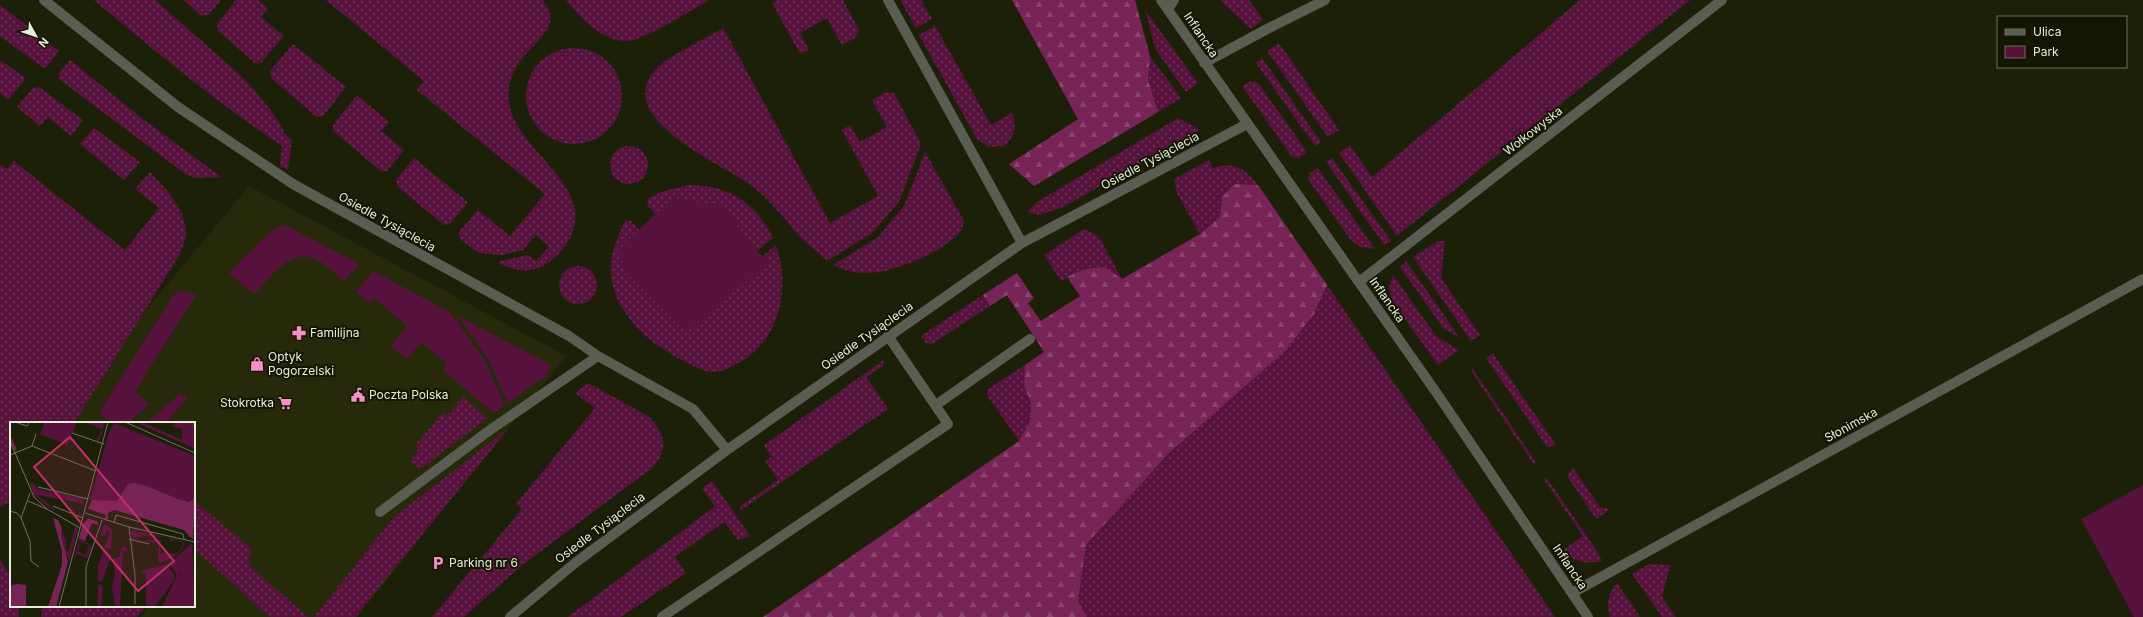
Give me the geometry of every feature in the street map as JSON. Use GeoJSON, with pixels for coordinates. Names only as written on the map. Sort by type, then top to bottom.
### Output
{"type":"FeatureCollection","features":[{"type":"Feature","properties":{"kind":"street","name":"Osiedle Tysiąclecia"},"geometry":{"type":"LineString","coordinates":[[44,0],[178,107],[293,184],[569,336],[598,356],[693,409],[727,450]]}},
{"type":"Feature","properties":{"kind":"street"},"geometry":{"type":"LineString","coordinates":[[888,0],[1022,243]]}},
{"type":"Feature","properties":{"kind":"street","name":"Inflancka"},"geometry":{"type":"LineString","coordinates":[[1161,0],[1359,282],[1588,617]]}},
{"type":"Feature","properties":{"kind":"street"},"geometry":{"type":"LineString","coordinates":[[1168,9],[1174,0]]}},
{"type":"Feature","properties":{"kind":"street"},"geometry":{"type":"LineString","coordinates":[[1204,63],[1268,28],[1326,0]]}},
{"type":"Feature","properties":{"kind":"street","name":"Wołkowyska"},"geometry":{"type":"LineString","coordinates":[[1359,282],[1722,0]]}},
{"type":"Feature","properties":{"kind":"street","name":"Osiedle Tysiąclecia"},"geometry":{"type":"LineString","coordinates":[[510,617],[575,563],[727,450],[1022,243],[1247,124]]}},
{"type":"Feature","properties":{"kind":"street","name":"Słonimska"},"geometry":{"type":"LineString","coordinates":[[1572,593],[2143,279]]}},
{"type":"Feature","properties":{"kind":"street"},"geometry":{"type":"LineString","coordinates":[[662,617],[948,424],[888,336]]}},
{"type":"Feature","properties":{"kind":"street"},"geometry":{"type":"LineString","coordinates":[[936,405],[1030,339]]}},
{"type":"Feature","properties":{"kind":"street"},"geometry":{"type":"LineString","coordinates":[[380,512],[490,430],[598,356]]}},
{"type":"Feature","properties":{"kind":"shaded area"},"geometry":{"type":"Polygon","coordinates":[[[249,186],[566,356],[357,617],[140,617],[148,607],[195,607],[195,422],[73,422],[136,322],[249,186]]]}},
{"type":"Feature","properties":{"kind":"green space"},"geometry":{"type":"Polygon","coordinates":[[[94,0],[155,0],[238,73],[264,102],[284,132],[292,140],[288,170],[280,166],[282,146],[233,112],[94,0]]]}},
{"type":"Feature","properties":{"kind":"green space"},"geometry":{"type":"Polygon","coordinates":[[[184,0],[221,0],[208,15],[201,16],[184,0]]]}},
{"type":"Feature","properties":{"kind":"green space"},"geometry":{"type":"Polygon","coordinates":[[[236,0],[258,0],[268,8],[261,17],[284,36],[261,63],[256,64],[217,30],[218,23],[236,0]]]}},
{"type":"Feature","properties":{"kind":"green space"},"geometry":{"type":"Polygon","coordinates":[[[326,0],[542,0],[549,9],[549,26],[516,68],[510,81],[509,99],[513,117],[523,134],[563,183],[572,200],[575,218],[570,238],[555,257],[543,266],[531,270],[514,269],[497,262],[528,255],[536,261],[549,247],[536,235],[523,250],[501,255],[479,253],[460,239],[459,232],[478,210],[510,236],[545,194],[417,90],[424,81],[326,0]]]}},
{"type":"Feature","properties":{"kind":"green space"},"geometry":{"type":"Polygon","coordinates":[[[566,0],[708,1],[654,31],[633,40],[625,41],[616,40],[600,33],[578,14],[566,0]]]}},
{"type":"Feature","properties":{"kind":"green space"},"geometry":{"type":"Polygon","coordinates":[[[778,0],[843,0],[859,30],[856,37],[842,45],[827,18],[800,33],[809,50],[800,54],[772,3],[778,0]]]}},
{"type":"Feature","properties":{"kind":"green space"},"geometry":{"type":"Polygon","coordinates":[[[900,0],[921,0],[932,19],[916,28],[900,0]]]}},
{"type":"Feature","properties":{"kind":"green space"},"geometry":{"type":"Polygon","coordinates":[[[1012,0],[1135,0],[1150,56],[1148,80],[1158,112],[1034,186],[1009,164],[1078,119],[1012,0]]]}},
{"type":"Feature","properties":{"kind":"green space"},"geometry":{"type":"Polygon","coordinates":[[[1220,0],[1249,0],[1263,20],[1251,29],[1220,0]]]}},
{"type":"Feature","properties":{"kind":"green space"},"geometry":{"type":"Polygon","coordinates":[[[1580,0],[1690,0],[1397,236],[1339,153],[1350,145],[1372,177],[1580,0]]]}},
{"type":"Feature","properties":{"kind":"green space"},"geometry":{"type":"Polygon","coordinates":[[[0,5],[59,51],[45,69],[0,36],[0,5]]]}},
{"type":"Feature","properties":{"kind":"green space"},"geometry":{"type":"Polygon","coordinates":[[[1145,10],[1198,83],[1186,92],[1156,50],[1145,10]]]}},
{"type":"Feature","properties":{"kind":"green space"},"geometry":{"type":"Polygon","coordinates":[[[935,26],[991,125],[1012,113],[1015,127],[1011,139],[1004,146],[989,147],[977,139],[919,35],[935,26]]]}},
{"type":"Feature","properties":{"kind":"green space"},"geometry":{"type":"Polygon","coordinates":[[[723,28],[830,223],[878,196],[842,130],[850,125],[860,142],[887,127],[872,100],[887,92],[894,93],[921,144],[899,202],[872,233],[827,261],[802,239],[759,192],[675,137],[658,121],[647,104],[646,86],[658,67],[680,52],[723,28]]]}},
{"type":"Feature","properties":{"kind":"green space"},"geometry":{"type":"Polygon","coordinates":[[[1279,43],[1339,130],[1328,137],[1267,51],[1279,43]]]}},
{"type":"Feature","properties":{"kind":"green space"},"geometry":{"type":"Polygon","coordinates":[[[293,44],[346,87],[323,116],[317,117],[271,78],[270,71],[293,44]]]}},
{"type":"Feature","properties":{"kind":"green space"},"geometry":{"type":"Polygon","coordinates":[[[574,48],[592,52],[601,56],[608,62],[614,69],[618,78],[622,96],[618,114],[614,123],[608,130],[601,136],[592,140],[574,144],[556,140],[547,136],[540,130],[534,123],[530,114],[526,96],[530,78],[534,69],[540,62],[547,56],[556,52],[574,48]]]}},
{"type":"Feature","properties":{"kind":"green space"},"geometry":{"type":"Polygon","coordinates":[[[1150,56],[1181,98],[1158,112],[1148,81],[1150,56]]]}},
{"type":"Feature","properties":{"kind":"green space"},"geometry":{"type":"Polygon","coordinates":[[[1262,58],[1321,142],[1315,146],[1256,63],[1262,58]]]}},
{"type":"Feature","properties":{"kind":"green space"},"geometry":{"type":"Polygon","coordinates":[[[0,60],[24,77],[24,81],[8,100],[0,93],[0,60]]]}},
{"type":"Feature","properties":{"kind":"green space"},"geometry":{"type":"Polygon","coordinates":[[[70,60],[144,120],[221,177],[195,178],[184,173],[59,79],[59,73],[70,60]]]}},
{"type":"Feature","properties":{"kind":"green space"},"geometry":{"type":"Polygon","coordinates":[[[1254,81],[1259,84],[1307,152],[1299,158],[1292,157],[1242,86],[1248,82],[1254,81]]]}},
{"type":"Feature","properties":{"kind":"green space"},"geometry":{"type":"Polygon","coordinates":[[[39,87],[83,120],[71,136],[48,117],[40,126],[17,107],[33,88],[39,87]]]}},
{"type":"Feature","properties":{"kind":"green space"},"geometry":{"type":"Polygon","coordinates":[[[357,95],[389,122],[381,131],[404,150],[387,171],[381,171],[333,131],[333,125],[357,95]]]}},
{"type":"Feature","properties":{"kind":"green space"},"geometry":{"type":"Polygon","coordinates":[[[1178,118],[1200,130],[1061,208],[1039,215],[1027,212],[1037,202],[1178,118]]]}},
{"type":"Feature","properties":{"kind":"green space"},"geometry":{"type":"Polygon","coordinates":[[[94,128],[140,162],[124,180],[80,144],[94,128]]]}},
{"type":"Feature","properties":{"kind":"green space"},"geometry":{"type":"Polygon","coordinates":[[[625,146],[633,146],[643,151],[647,158],[647,172],[643,179],[633,184],[625,184],[615,179],[613,176],[610,169],[610,161],[615,151],[618,149],[625,146]]]}},
{"type":"Feature","properties":{"kind":"green space"},"geometry":{"type":"Polygon","coordinates":[[[925,152],[964,221],[961,230],[953,239],[942,247],[928,255],[900,267],[872,273],[860,273],[849,271],[833,265],[877,238],[904,206],[925,152]]]}},
{"type":"Feature","properties":{"kind":"green space"},"geometry":{"type":"Polygon","coordinates":[[[414,158],[468,202],[450,224],[444,225],[397,186],[396,180],[414,158]]]}},
{"type":"Feature","properties":{"kind":"green space"},"geometry":{"type":"Polygon","coordinates":[[[1332,158],[1391,241],[1384,245],[1326,162],[1332,158]]]}},
{"type":"Feature","properties":{"kind":"green space"},"geometry":{"type":"Polygon","coordinates":[[[1209,160],[1213,168],[1227,165],[1244,171],[1258,185],[1234,184],[1222,197],[1220,217],[1200,234],[1177,193],[1174,179],[1209,160]]]}},
{"type":"Feature","properties":{"kind":"green space"},"geometry":{"type":"Polygon","coordinates":[[[14,161],[125,250],[159,208],[135,189],[150,172],[174,200],[183,217],[186,235],[179,256],[75,422],[10,422],[10,502],[0,507],[0,164],[7,169],[14,161]]]}},
{"type":"Feature","properties":{"kind":"green space"},"geometry":{"type":"Polygon","coordinates":[[[1318,168],[1375,249],[1360,247],[1350,239],[1308,179],[1310,173],[1318,168]]]}},
{"type":"Feature","properties":{"kind":"green space"},"geometry":{"type":"Polygon","coordinates":[[[1234,184],[1258,185],[1327,285],[1314,314],[1285,351],[1169,453],[1086,545],[1078,601],[1087,617],[763,617],[1019,441],[1030,421],[1031,403],[1024,385],[1025,365],[1044,352],[1007,295],[990,306],[983,295],[1017,273],[1034,298],[1028,303],[1041,321],[1080,296],[1067,277],[1085,269],[1105,267],[1122,279],[1200,234],[1220,217],[1222,197],[1234,184]]]}},
{"type":"Feature","properties":{"kind":"green space"},"geometry":{"type":"Polygon","coordinates":[[[688,185],[716,188],[739,198],[757,214],[773,238],[757,251],[722,206],[673,198],[655,214],[647,205],[648,199],[661,192],[688,185]]]}},
{"type":"Feature","properties":{"kind":"green space"},"geometry":{"type":"Polygon","coordinates":[[[672,198],[722,206],[768,264],[686,333],[625,273],[618,250],[672,198]]]}},
{"type":"Feature","properties":{"kind":"green space"},"geometry":{"type":"Polygon","coordinates":[[[625,221],[631,221],[639,230],[618,250],[768,264],[762,257],[776,245],[782,278],[782,295],[779,311],[765,340],[754,352],[728,369],[709,372],[693,366],[664,350],[638,329],[619,303],[613,288],[611,272],[613,251],[625,221]]]}},
{"type":"Feature","properties":{"kind":"green space"},"geometry":{"type":"Polygon","coordinates":[[[283,224],[359,264],[344,281],[321,262],[307,257],[298,257],[290,260],[282,266],[255,294],[229,273],[271,232],[283,224]]]}},
{"type":"Feature","properties":{"kind":"green space"},"geometry":{"type":"Polygon","coordinates":[[[1084,229],[1099,237],[1122,279],[1085,269],[1061,281],[1044,255],[1084,229]]]}},
{"type":"Feature","properties":{"kind":"green space"},"geometry":{"type":"Polygon","coordinates":[[[1438,241],[1445,241],[1441,278],[1480,335],[1471,341],[1413,257],[1438,241]]]}},
{"type":"Feature","properties":{"kind":"green space"},"geometry":{"type":"Polygon","coordinates":[[[1406,261],[1460,338],[1443,328],[1400,267],[1406,261]]]}},
{"type":"Feature","properties":{"kind":"green space"},"geometry":{"type":"Polygon","coordinates":[[[578,266],[588,269],[594,275],[597,285],[594,295],[588,301],[578,304],[568,301],[562,295],[559,285],[562,275],[568,269],[578,266]]]}},
{"type":"Feature","properties":{"kind":"green space"},"geometry":{"type":"Polygon","coordinates":[[[373,271],[450,312],[485,361],[505,405],[494,413],[443,371],[446,363],[421,342],[407,359],[391,346],[407,326],[375,299],[370,303],[356,292],[373,271]]]}},
{"type":"Feature","properties":{"kind":"green space"},"geometry":{"type":"Polygon","coordinates":[[[1393,275],[1436,336],[1459,350],[1438,365],[1392,301],[1389,287],[1393,275]]]}},
{"type":"Feature","properties":{"kind":"green space"},"geometry":{"type":"Polygon","coordinates":[[[1327,285],[1555,617],[1087,617],[1078,601],[1086,545],[1169,453],[1314,314],[1327,285]]]}},
{"type":"Feature","properties":{"kind":"green space"},"geometry":{"type":"Polygon","coordinates":[[[180,290],[196,295],[135,391],[149,404],[129,422],[110,422],[99,413],[172,297],[180,290]]]}},
{"type":"Feature","properties":{"kind":"green space"},"geometry":{"type":"Polygon","coordinates":[[[983,295],[990,306],[932,344],[926,343],[921,336],[983,295]]]}},
{"type":"Feature","properties":{"kind":"green space"},"geometry":{"type":"Polygon","coordinates":[[[458,316],[551,365],[546,376],[508,403],[488,359],[458,316]]]}},
{"type":"Feature","properties":{"kind":"green space"},"geometry":{"type":"Polygon","coordinates":[[[1493,353],[1556,445],[1547,447],[1486,358],[1493,353]]]}},
{"type":"Feature","properties":{"kind":"green space"},"geometry":{"type":"Polygon","coordinates":[[[884,360],[883,366],[866,377],[888,409],[741,510],[739,507],[778,480],[765,461],[772,457],[764,445],[884,360]]]}},
{"type":"Feature","properties":{"kind":"green space"},"geometry":{"type":"Polygon","coordinates":[[[1025,365],[1024,385],[1031,403],[1030,421],[1019,441],[987,395],[988,389],[1025,365]]]}},
{"type":"Feature","properties":{"kind":"green space"},"geometry":{"type":"Polygon","coordinates":[[[1473,369],[1536,462],[1533,463],[1471,371],[1473,369]]]}},
{"type":"Feature","properties":{"kind":"green space"},"geometry":{"type":"Polygon","coordinates":[[[588,383],[648,416],[654,422],[663,441],[663,448],[657,461],[652,468],[521,566],[464,617],[432,617],[522,509],[516,504],[595,408],[575,393],[588,383]]]}},
{"type":"Feature","properties":{"kind":"green space"},"geometry":{"type":"Polygon","coordinates":[[[180,393],[187,398],[167,422],[148,422],[180,393]]]}},
{"type":"Feature","properties":{"kind":"green space"},"geometry":{"type":"Polygon","coordinates":[[[463,397],[488,418],[420,469],[410,461],[419,449],[415,446],[443,412],[447,416],[463,397]]]}},
{"type":"Feature","properties":{"kind":"green space"},"geometry":{"type":"Polygon","coordinates":[[[509,428],[355,617],[314,617],[394,517],[509,428]]]}},
{"type":"Feature","properties":{"kind":"green space"},"geometry":{"type":"Polygon","coordinates":[[[1573,468],[1600,507],[1610,509],[1596,519],[1567,476],[1573,468]]]}},
{"type":"Feature","properties":{"kind":"green space"},"geometry":{"type":"Polygon","coordinates":[[[1546,477],[1595,548],[1602,561],[1581,562],[1572,558],[1563,550],[1583,536],[1544,479],[1546,477]]]}},
{"type":"Feature","properties":{"kind":"green space"},"geometry":{"type":"Polygon","coordinates":[[[712,481],[750,536],[738,540],[724,522],[675,557],[686,573],[621,617],[568,617],[715,506],[702,488],[712,481]]]}},
{"type":"Feature","properties":{"kind":"green space"},"geometry":{"type":"Polygon","coordinates":[[[2143,485],[2143,617],[2134,617],[2081,519],[2143,485]]]}},
{"type":"Feature","properties":{"kind":"green space"},"geometry":{"type":"Polygon","coordinates":[[[195,502],[251,548],[249,565],[308,617],[270,617],[195,550],[195,502]]]}},
{"type":"Feature","properties":{"kind":"green space"},"geometry":{"type":"Polygon","coordinates":[[[0,560],[10,575],[10,607],[18,607],[19,617],[0,617],[0,560]]]}},
{"type":"Feature","properties":{"kind":"green space"},"geometry":{"type":"Polygon","coordinates":[[[1649,564],[1670,565],[1662,597],[1676,617],[1662,617],[1632,574],[1649,564]]]}},
{"type":"Feature","properties":{"kind":"green space"},"geometry":{"type":"Polygon","coordinates":[[[1617,583],[1640,617],[1610,617],[1608,603],[1610,595],[1617,583]]]}},
{"type":"Feature","properties":{"kind":"green space"},"geometry":{"type":"Polygon","coordinates":[[[43,607],[145,607],[137,617],[41,617],[43,607]]]}},
{"type":"Feature","properties":{"kind":"place","name":"Familijna"},"geometry":{"type":"Point","coordinates":[299,333]}},
{"type":"Feature","properties":{"kind":"place","name":"Optyk Pogorzelski"},"geometry":{"type":"Point","coordinates":[257,364]}},
{"type":"Feature","properties":{"kind":"place","name":"Poczta Polska"},"geometry":{"type":"Point","coordinates":[358,395]}},
{"type":"Feature","properties":{"kind":"place","name":"Stokrotka"},"geometry":{"type":"Point","coordinates":[285,403]}},
{"type":"Feature","properties":{"kind":"place","name":"Parking nr 6"},"geometry":{"type":"Point","coordinates":[438,563]}}]}
